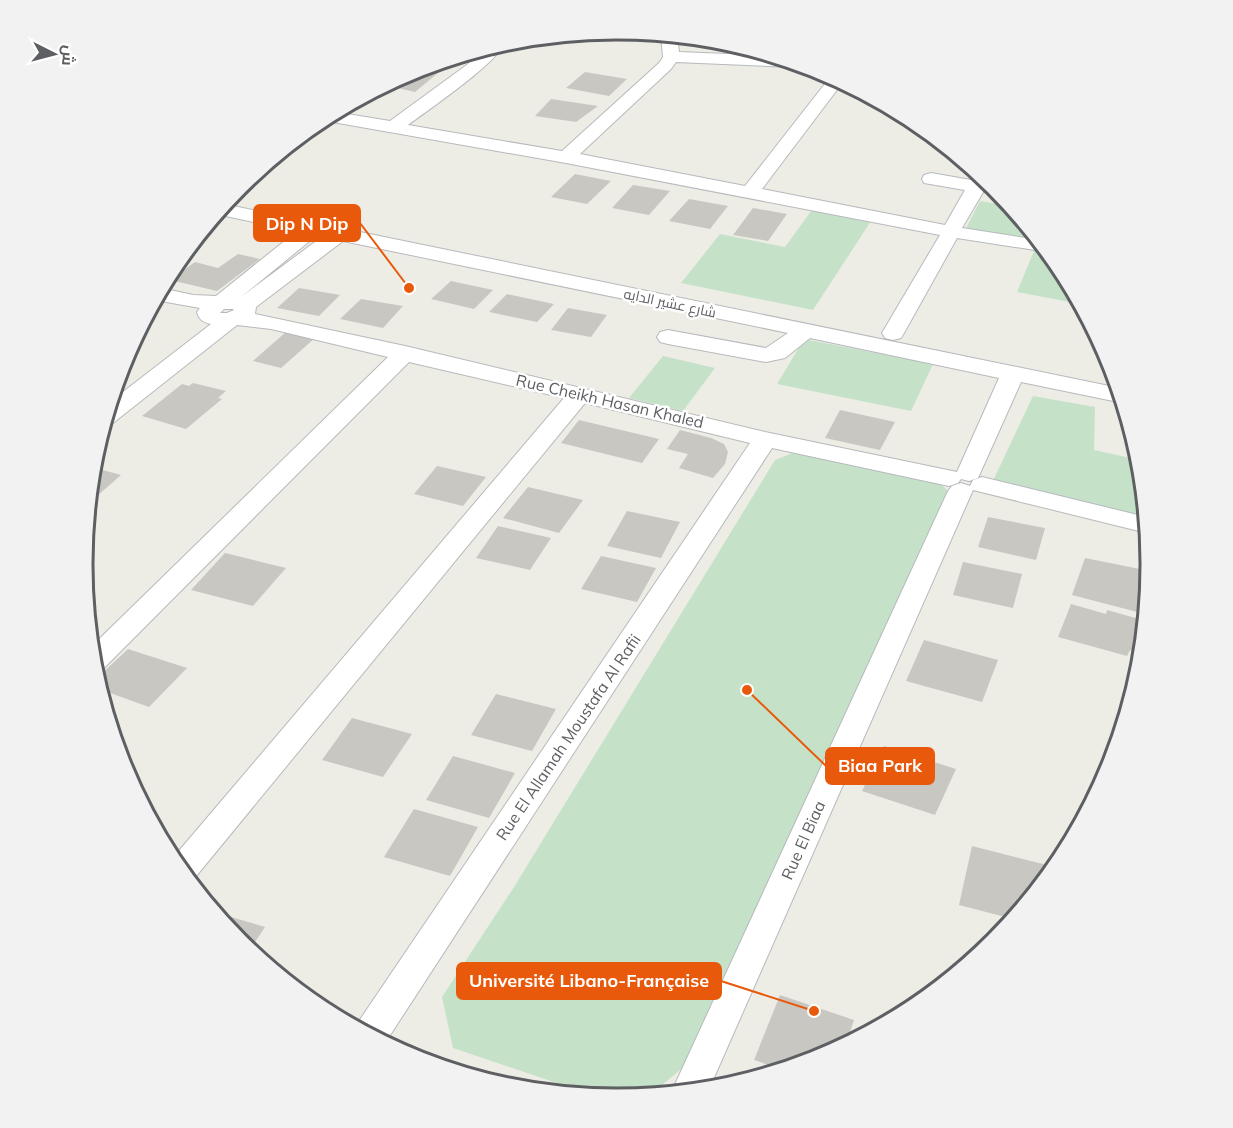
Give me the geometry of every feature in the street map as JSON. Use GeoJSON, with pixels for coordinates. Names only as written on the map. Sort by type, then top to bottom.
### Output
{"type":"FeatureCollection","features":[{"type":"Feature","properties":{"kind":"street"},"geometry":{"type":"LineString","coordinates":[[566,157],[632,98],[671,47]]}},
{"type":"Feature","properties":{"kind":"street"},"geometry":{"type":"LineString","coordinates":[[671,47],[706,49]]}},
{"type":"Feature","properties":{"kind":"street"},"geometry":{"type":"LineString","coordinates":[[671,47],[740,55]]}},
{"type":"Feature","properties":{"kind":"street"},"geometry":{"type":"LineString","coordinates":[[392,128],[474,68],[484,57]]}},
{"type":"Feature","properties":{"kind":"street"},"geometry":{"type":"LineString","coordinates":[[750,192],[831,86]]}},
{"type":"Feature","properties":{"kind":"street"},"geometry":{"type":"LineString","coordinates":[[342,119],[566,157],[1033,246]]}},
{"type":"Feature","properties":{"kind":"street"},"geometry":{"type":"LineString","coordinates":[[931,179],[973,181]]}},
{"type":"Feature","properties":{"kind":"street"},"geometry":{"type":"LineString","coordinates":[[893,333],[977,184]]}},
{"type":"Feature","properties":{"kind":"street","name":"شارع عشير الدايه"},"geometry":{"type":"LineString","coordinates":[[241,200],[333,226],[805,331],[1111,394]]}},
{"type":"Feature","properties":{"kind":"street","name":"شارع عشير الدايه"},"geometry":{"type":"LineString","coordinates":[[231,211],[333,226],[893,333],[1105,377]]}},
{"type":"Feature","properties":{"kind":"street"},"geometry":{"type":"LineString","coordinates":[[126,382],[333,226]]}},
{"type":"Feature","properties":{"kind":"street","name":"Rue Cheikh Hasan Khaled"},"geometry":{"type":"LineString","coordinates":[[167,296],[765,439],[965,482],[1138,523]]}},
{"type":"Feature","properties":{"kind":"street"},"geometry":{"type":"LineString","coordinates":[[118,406],[223,310]]}},
{"type":"Feature","properties":{"kind":"street"},"geometry":{"type":"LineString","coordinates":[[668,337],[766,355],[777,353],[805,331]]}},
{"type":"Feature","properties":{"kind":"street"},"geometry":{"type":"LineString","coordinates":[[101,654],[405,353]]}},
{"type":"Feature","properties":{"kind":"street","name":"Rue El Biaa"},"geometry":{"type":"LineString","coordinates":[[693,1082],[1013,373]]}},
{"type":"Feature","properties":{"kind":"street"},"geometry":{"type":"LineString","coordinates":[[187,864],[580,394]]}},
{"type":"Feature","properties":{"kind":"street","name":"Rue El Allamah Moustafa Al Rafii"},"geometry":{"type":"LineString","coordinates":[[375,1028],[765,439]]}},
{"type":"Feature","properties":{"kind":"green space"},"geometry":{"type":"Polygon","coordinates":[[[980,201],[996,204],[1032,245],[1070,302],[1017,292],[1034,251],[961,238],[980,201]]]}},
{"type":"Feature","properties":{"kind":"green space"},"geometry":{"type":"Polygon","coordinates":[[[814,207],[873,218],[813,310],[681,283],[720,234],[785,247],[814,207]]]}},
{"type":"Feature","properties":{"kind":"green space"},"geometry":{"type":"Polygon","coordinates":[[[804,339],[933,364],[911,411],[777,384],[804,339]]]}},
{"type":"Feature","properties":{"kind":"green space"},"geometry":{"type":"Polygon","coordinates":[[[663,356],[715,368],[683,411],[629,398],[663,356]]]}},
{"type":"Feature","properties":{"kind":"green space"},"geometry":{"type":"Polygon","coordinates":[[[1033,396],[1095,407],[1094,450],[1129,458],[1138,517],[991,485],[1033,396]]]}},
{"type":"Feature","properties":{"kind":"green space"},"geometry":{"type":"Polygon","coordinates":[[[805,448],[930,473],[951,494],[686,1065],[662,1085],[616,1088],[582,1086],[560,1084],[453,1048],[442,997],[514,887],[775,460],[805,448]]]}},
{"type":"Feature","properties":{"kind":"building"},"geometry":{"type":"Polygon","coordinates":[[[585,72],[627,79],[609,96],[566,88],[585,72]]]}},
{"type":"Feature","properties":{"kind":"building"},"geometry":{"type":"Polygon","coordinates":[[[438,73],[415,92],[398,88],[438,73]]]}},
{"type":"Feature","properties":{"kind":"building"},"geometry":{"type":"Polygon","coordinates":[[[551,99],[598,106],[576,122],[535,116],[551,99]]]}},
{"type":"Feature","properties":{"kind":"building"},"geometry":{"type":"Polygon","coordinates":[[[575,174],[611,181],[587,204],[551,197],[575,174]]]}},
{"type":"Feature","properties":{"kind":"building"},"geometry":{"type":"Polygon","coordinates":[[[633,185],[670,191],[649,215],[612,208],[633,185]]]}},
{"type":"Feature","properties":{"kind":"building"},"geometry":{"type":"Polygon","coordinates":[[[689,199],[728,206],[710,229],[669,221],[689,199]]]}},
{"type":"Feature","properties":{"kind":"building"},"geometry":{"type":"Polygon","coordinates":[[[753,208],[787,214],[768,241],[733,235],[753,208]]]}},
{"type":"Feature","properties":{"kind":"building"},"geometry":{"type":"Polygon","coordinates":[[[238,254],[260,259],[217,291],[176,281],[182,271],[195,262],[218,268],[238,254]]]}},
{"type":"Feature","properties":{"kind":"building"},"geometry":{"type":"Polygon","coordinates":[[[451,281],[493,290],[474,309],[431,299],[451,281]]]}},
{"type":"Feature","properties":{"kind":"building"},"geometry":{"type":"Polygon","coordinates":[[[299,288],[340,295],[319,316],[277,308],[299,288]]]}},
{"type":"Feature","properties":{"kind":"building"},"geometry":{"type":"Polygon","coordinates":[[[507,294],[554,304],[537,322],[489,312],[507,294]]]}},
{"type":"Feature","properties":{"kind":"building"},"geometry":{"type":"Polygon","coordinates":[[[361,299],[403,306],[383,328],[340,319],[361,299]]]}},
{"type":"Feature","properties":{"kind":"building"},"geometry":{"type":"Polygon","coordinates":[[[568,308],[607,315],[591,337],[551,330],[568,308]]]}},
{"type":"Feature","properties":{"kind":"building"},"geometry":{"type":"Polygon","coordinates":[[[287,331],[315,338],[281,368],[253,361],[287,331]]]}},
{"type":"Feature","properties":{"kind":"building"},"geometry":{"type":"Polygon","coordinates":[[[193,383],[226,391],[218,398],[222,399],[186,429],[142,416],[182,384],[189,386],[193,383]]]}},
{"type":"Feature","properties":{"kind":"building"},"geometry":{"type":"Polygon","coordinates":[[[840,410],[895,422],[880,450],[825,438],[840,410]]]}},
{"type":"Feature","properties":{"kind":"building"},"geometry":{"type":"Polygon","coordinates":[[[579,420],[659,439],[642,463],[561,443],[579,420]]]}},
{"type":"Feature","properties":{"kind":"building"},"geometry":{"type":"Polygon","coordinates":[[[680,430],[724,444],[728,452],[725,464],[713,478],[679,468],[688,454],[667,449],[680,430]]]}},
{"type":"Feature","properties":{"kind":"building"},"geometry":{"type":"Polygon","coordinates":[[[437,466],[486,477],[463,506],[414,494],[437,466]]]}},
{"type":"Feature","properties":{"kind":"building"},"geometry":{"type":"Polygon","coordinates":[[[102,470],[121,475],[97,496],[102,470]]]}},
{"type":"Feature","properties":{"kind":"building"},"geometry":{"type":"Polygon","coordinates":[[[528,487],[583,500],[559,533],[503,518],[528,487]]]}},
{"type":"Feature","properties":{"kind":"building"},"geometry":{"type":"Polygon","coordinates":[[[627,511],[680,522],[661,558],[607,546],[627,511]]]}},
{"type":"Feature","properties":{"kind":"building"},"geometry":{"type":"Polygon","coordinates":[[[988,517],[1045,528],[1036,560],[978,547],[988,517]]]}},
{"type":"Feature","properties":{"kind":"building"},"geometry":{"type":"Polygon","coordinates":[[[498,526],[551,538],[530,570],[476,558],[498,526]]]}},
{"type":"Feature","properties":{"kind":"building"},"geometry":{"type":"Polygon","coordinates":[[[225,553],[286,568],[253,606],[191,590],[225,553]]]}},
{"type":"Feature","properties":{"kind":"building"},"geometry":{"type":"Polygon","coordinates":[[[601,556],[656,568],[637,602],[581,589],[601,556]]]}},
{"type":"Feature","properties":{"kind":"building"},"geometry":{"type":"Polygon","coordinates":[[[1085,558],[1140,569],[1138,612],[1072,595],[1085,558]]]}},
{"type":"Feature","properties":{"kind":"building"},"geometry":{"type":"Polygon","coordinates":[[[963,562],[1022,574],[1013,608],[953,595],[963,562]]]}},
{"type":"Feature","properties":{"kind":"building"},"geometry":{"type":"Polygon","coordinates":[[[1071,604],[1106,614],[1107,610],[1137,618],[1133,651],[1130,650],[1127,656],[1058,637],[1071,604]]]}},
{"type":"Feature","properties":{"kind":"building"},"geometry":{"type":"Polygon","coordinates":[[[924,640],[998,660],[982,702],[906,681],[924,640]]]}},
{"type":"Feature","properties":{"kind":"building"},"geometry":{"type":"Polygon","coordinates":[[[128,649],[187,668],[149,707],[109,693],[104,671],[128,649]]]}},
{"type":"Feature","properties":{"kind":"building"},"geometry":{"type":"Polygon","coordinates":[[[496,694],[556,709],[532,751],[471,735],[496,694]]]}},
{"type":"Feature","properties":{"kind":"building"},"geometry":{"type":"Polygon","coordinates":[[[352,718],[412,734],[383,777],[322,760],[352,718]]]}},
{"type":"Feature","properties":{"kind":"building"},"geometry":{"type":"Polygon","coordinates":[[[884,746],[956,769],[935,815],[862,791],[884,746]]]}},
{"type":"Feature","properties":{"kind":"building"},"geometry":{"type":"Polygon","coordinates":[[[453,756],[515,773],[489,818],[426,800],[453,756]]]}},
{"type":"Feature","properties":{"kind":"building"},"geometry":{"type":"Polygon","coordinates":[[[414,809],[478,827],[450,876],[384,857],[414,809]]]}},
{"type":"Feature","properties":{"kind":"building"},"geometry":{"type":"Polygon","coordinates":[[[972,846],[1045,865],[1003,916],[959,905],[972,846]]]}},
{"type":"Feature","properties":{"kind":"building"},"geometry":{"type":"Polygon","coordinates":[[[230,917],[265,927],[255,943],[230,917]]]}},
{"type":"Feature","properties":{"kind":"building"},"geometry":{"type":"Polygon","coordinates":[[[780,995],[854,1020],[850,1033],[817,1048],[769,1065],[754,1060],[780,995]]]}},
{"type":"Feature","properties":{"kind":"place","name":"Dip N Dip"},"geometry":{"type":"Point","coordinates":[409,288]}},
{"type":"Feature","properties":{"kind":"place","name":"Biaa Park"},"geometry":{"type":"Point","coordinates":[747,690]}},
{"type":"Feature","properties":{"kind":"place","name":"Université Libano-Française"},"geometry":{"type":"Point","coordinates":[814,1011]}}]}
